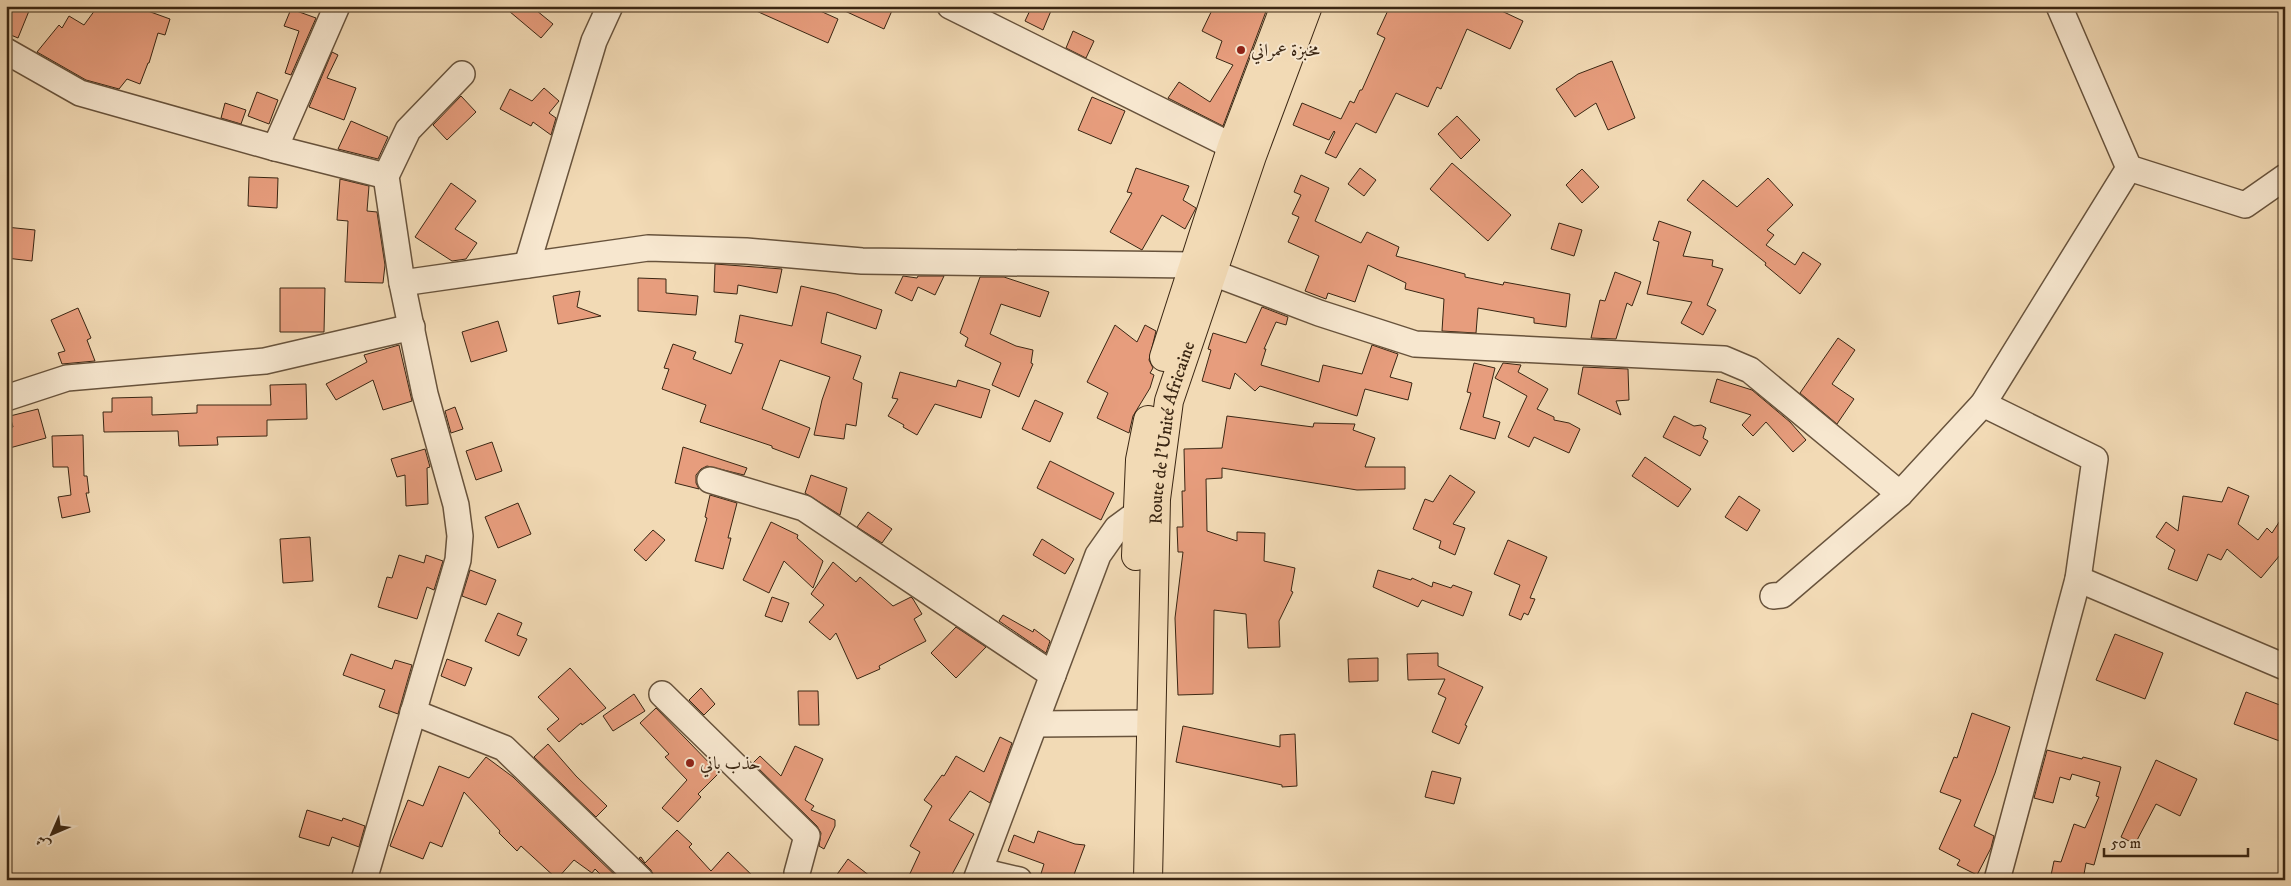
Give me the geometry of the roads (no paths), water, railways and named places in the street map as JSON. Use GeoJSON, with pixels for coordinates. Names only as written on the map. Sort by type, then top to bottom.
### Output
{"type":"FeatureCollection","features":[{"type":"Feature","properties":{"kind":"main road","name":"Route de l'Unité Africaine"},"geometry":{"type":"LineString","coordinates":[[1148,880],[1143,723],[1146,507],[1150,460],[1169,401],[1232,146],[1285,6]]}},
{"type":"Feature","properties":{"kind":"main road","name":"Route de l'Unité Africaine"},"geometry":{"type":"LineString","coordinates":[[1202,268],[1252,156],[1308,6]]}},
{"type":"Feature","properties":{"kind":"main road","name":"Route de l'Unité Africaine"},"geometry":{"type":"LineString","coordinates":[[1130,880],[1143,723]]}},
{"type":"Feature","properties":{"kind":"street"},"geometry":{"type":"LineString","coordinates":[[275,148],[337,6]]}},
{"type":"Feature","properties":{"kind":"street"},"geometry":{"type":"LineString","coordinates":[[527,265],[594,41],[610,6]]}},
{"type":"Feature","properties":{"kind":"street"},"geometry":{"type":"LineString","coordinates":[[950,6],[1232,146]]}},
{"type":"Feature","properties":{"kind":"street"},"geometry":{"type":"LineString","coordinates":[[2059,6],[2129,168],[2246,205],[2282,183]]}},
{"type":"Feature","properties":{"kind":"street"},"geometry":{"type":"LineString","coordinates":[[6,51],[80,93],[275,148],[386,176]]}},
{"type":"Feature","properties":{"kind":"street"},"geometry":{"type":"LineString","coordinates":[[364,880],[458,560],[460,536],[456,505],[425,394],[402,283],[386,176],[408,130],[462,74]]}},
{"type":"Feature","properties":{"kind":"street"},"geometry":{"type":"LineString","coordinates":[[1773,596],[1782,595],[1900,494],[1983,404],[2129,168]]}},
{"type":"Feature","properties":{"kind":"street"},"geometry":{"type":"LineString","coordinates":[[402,283],[648,248],[746,251],[862,261],[1202,268],[1319,313],[1415,344],[1724,359],[1750,370],[1900,494]]}},
{"type":"Feature","properties":{"kind":"street"},"geometry":{"type":"LineString","coordinates":[[6,398],[67,378],[265,361],[412,327]]}},
{"type":"Feature","properties":{"kind":"street"},"geometry":{"type":"LineString","coordinates":[[1983,404],[2095,459],[2078,580],[1997,880]]}},
{"type":"Feature","properties":{"kind":"street"},"geometry":{"type":"LineString","coordinates":[[710,480],[804,508],[1053,675]]}},
{"type":"Feature","properties":{"kind":"street"},"geometry":{"type":"LineString","coordinates":[[1019,880],[978,875],[1098,555],[1117,528],[1146,507]]}},
{"type":"Feature","properties":{"kind":"street"},"geometry":{"type":"LineString","coordinates":[[2078,580],[2285,668]]}},
{"type":"Feature","properties":{"kind":"street"},"geometry":{"type":"LineString","coordinates":[[662,694],[807,836],[797,873],[798,880]]}},
{"type":"Feature","properties":{"kind":"street"},"geometry":{"type":"LineString","coordinates":[[413,712],[504,748],[641,880]]}},
{"type":"Feature","properties":{"kind":"street"},"geometry":{"type":"LineString","coordinates":[[1035,724],[1143,723]]}},
{"type":"Feature","properties":{"kind":"place","name":"مخبزة عمراني"},"geometry":{"type":"Point","coordinates":[1241,50]}},
{"type":"Feature","properties":{"kind":"place","name":"حذب باني"},"geometry":{"type":"Point","coordinates":[690,763]}}]}
